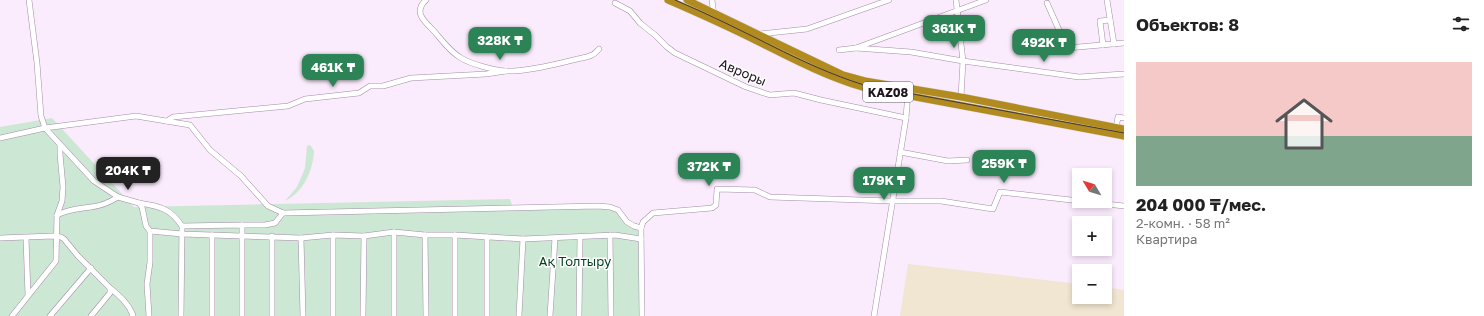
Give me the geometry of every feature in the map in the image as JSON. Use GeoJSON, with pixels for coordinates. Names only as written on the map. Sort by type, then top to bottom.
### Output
{"type":"FeatureCollection","features":[{"type":"Feature","properties":{"kind":"highway","name":"KAZ08"},"geometry":{"type":"LineString","coordinates":[[668,0],[714,21],[756,37],[816,70],[862,87],[1124,136]]}},
{"type":"Feature","properties":{"kind":"highway"},"geometry":{"type":"LineString","coordinates":[[687,0],[714,12],[756,37],[843,75],[1124,129]]}},
{"type":"Feature","properties":{"kind":"street"},"geometry":{"type":"LineString","coordinates":[[29,0],[42,116],[45,128],[94,181],[118,197],[139,203],[160,206],[177,218],[182,226],[181,316]]}},
{"type":"Feature","properties":{"kind":"street"},"geometry":{"type":"LineString","coordinates":[[426,0],[420,10],[425,24],[433,30],[440,40],[452,52],[473,63],[506,71]]}},
{"type":"Feature","properties":{"kind":"street"},"geometry":{"type":"LineString","coordinates":[[714,0],[714,21]]}},
{"type":"Feature","properties":{"kind":"street"},"geometry":{"type":"LineString","coordinates":[[756,37],[807,29],[889,0]]}},
{"type":"Feature","properties":{"kind":"street"},"geometry":{"type":"LineString","coordinates":[[956,0],[964,61],[961,97]]}},
{"type":"Feature","properties":{"kind":"street"},"geometry":{"type":"LineString","coordinates":[[856,48],[986,0]]}},
{"type":"Feature","properties":{"kind":"street"},"geometry":{"type":"LineString","coordinates":[[1107,0],[1114,44]]}},
{"type":"Feature","properties":{"kind":"street","name":"Авроры"},"geometry":{"type":"LineString","coordinates":[[615,3],[630,11],[640,23],[655,35],[666,47],[675,53],[746,87],[770,95],[794,93],[906,118]]}},
{"type":"Feature","properties":{"kind":"street"},"geometry":{"type":"LineString","coordinates":[[1047,3],[1067,48],[1124,43]]}},
{"type":"Feature","properties":{"kind":"street"},"geometry":{"type":"LineString","coordinates":[[1104,45],[1100,21],[1110,20]]}},
{"type":"Feature","properties":{"kind":"street"},"geometry":{"type":"LineString","coordinates":[[839,50],[856,48],[911,52],[1079,77],[1124,74]]}},
{"type":"Feature","properties":{"kind":"street"},"geometry":{"type":"LineString","coordinates":[[167,121],[174,117],[252,108],[288,106],[306,99],[359,93],[370,86],[383,86],[412,78],[486,74],[532,68],[593,55],[599,49]]}},
{"type":"Feature","properties":{"kind":"street"},"geometry":{"type":"LineString","coordinates":[[874,316],[906,118],[908,87]]}},
{"type":"Feature","properties":{"kind":"street"},"geometry":{"type":"LineString","coordinates":[[0,138],[45,128],[136,116],[190,125],[210,150],[241,176],[268,206],[283,212],[598,206],[610,207],[618,210],[627,222],[641,228]]}},
{"type":"Feature","properties":{"kind":"street"},"geometry":{"type":"LineString","coordinates":[[1116,128],[1118,117],[1124,118]]}},
{"type":"Feature","properties":{"kind":"street"},"geometry":{"type":"LineString","coordinates":[[12,316],[56,261],[57,215],[62,201],[63,187],[60,145]]}},
{"type":"Feature","properties":{"kind":"street"},"geometry":{"type":"LineString","coordinates":[[900,152],[948,161],[967,160]]}},
{"type":"Feature","properties":{"kind":"street"},"geometry":{"type":"LineString","coordinates":[[642,316],[641,228],[643,222],[653,213],[712,208],[716,205],[717,189],[755,190],[770,197],[941,201],[993,209],[1000,192],[1124,206]]}},
{"type":"Feature","properties":{"kind":"street"},"geometry":{"type":"LineString","coordinates":[[57,215],[72,209],[91,207],[109,202],[118,197]]}},
{"type":"Feature","properties":{"kind":"street"},"geometry":{"type":"LineString","coordinates":[[139,203],[142,207],[146,226],[150,231],[150,262],[147,284],[149,316]]}},
{"type":"Feature","properties":{"kind":"street"},"geometry":{"type":"LineString","coordinates":[[182,226],[265,225],[275,223],[283,212]]}},
{"type":"Feature","properties":{"kind":"street"},"geometry":{"type":"LineString","coordinates":[[242,225],[242,316]]}},
{"type":"Feature","properties":{"kind":"street"},"geometry":{"type":"LineString","coordinates":[[150,231],[182,234],[301,238],[333,235],[364,236],[394,232],[425,235],[455,235],[523,239],[610,236],[641,239]]}},
{"type":"Feature","properties":{"kind":"street"},"geometry":{"type":"LineString","coordinates":[[394,232],[394,316]]}},
{"type":"Feature","properties":{"kind":"street"},"geometry":{"type":"LineString","coordinates":[[212,235],[212,316]]}},
{"type":"Feature","properties":{"kind":"street"},"geometry":{"type":"LineString","coordinates":[[333,235],[333,316]]}},
{"type":"Feature","properties":{"kind":"street"},"geometry":{"type":"LineString","coordinates":[[425,235],[426,316]]}},
{"type":"Feature","properties":{"kind":"street"},"geometry":{"type":"LineString","coordinates":[[455,235],[455,316]]}},
{"type":"Feature","properties":{"kind":"street"},"geometry":{"type":"LineString","coordinates":[[0,238],[57,236],[64,239],[78,256],[128,306],[133,315],[132,316]]}},
{"type":"Feature","properties":{"kind":"street"},"geometry":{"type":"LineString","coordinates":[[272,236],[272,316]]}},
{"type":"Feature","properties":{"kind":"street"},"geometry":{"type":"LineString","coordinates":[[363,316],[364,236]]}},
{"type":"Feature","properties":{"kind":"street"},"geometry":{"type":"LineString","coordinates":[[610,236],[611,316]]}},
{"type":"Feature","properties":{"kind":"street"},"geometry":{"type":"LineString","coordinates":[[487,237],[487,316]]}},
{"type":"Feature","properties":{"kind":"street"},"geometry":{"type":"LineString","coordinates":[[579,316],[580,237]]}},
{"type":"Feature","properties":{"kind":"street"},"geometry":{"type":"LineString","coordinates":[[26,238],[28,295]]}},
{"type":"Feature","properties":{"kind":"street"},"geometry":{"type":"LineString","coordinates":[[301,238],[303,316]]}},
{"type":"Feature","properties":{"kind":"street"},"geometry":{"type":"LineString","coordinates":[[550,316],[555,238]]}},
{"type":"Feature","properties":{"kind":"street"},"geometry":{"type":"LineString","coordinates":[[519,316],[523,239]]}},
{"type":"Feature","properties":{"kind":"street"},"geometry":{"type":"LineString","coordinates":[[50,316],[91,268]]}},
{"type":"Feature","properties":{"kind":"street"},"geometry":{"type":"LineString","coordinates":[[91,316],[110,293],[110,288]]}},
{"type":"Feature","properties":{"kind":"shaded area"},"geometry":{"type":"Polygon","coordinates":[[[908,264],[1072,283],[1072,304],[1112,304],[1112,288],[1124,290],[1124,316],[900,316],[908,264]]]}},
{"type":"Feature","properties":{"kind":"green space","name":"Ақ Толтыру"},"geometry":{"type":"Polygon","coordinates":[[[52,118],[134,207],[510,199],[513,208],[598,206],[618,210],[627,222],[641,228],[642,316],[0,316],[0,127],[52,118]]]}},
{"type":"Feature","properties":{"kind":"green space"},"geometry":{"type":"Polygon","coordinates":[[[310,145],[314,151],[312,166],[306,180],[292,197],[285,201],[297,187],[305,168],[307,146],[310,145]]]}},
{"type":"Feature","properties":{"kind":"tram line"},"geometry":{"type":"LineString","coordinates":[[675,0],[806,62],[840,77],[864,85],[1124,133]]}}]}
